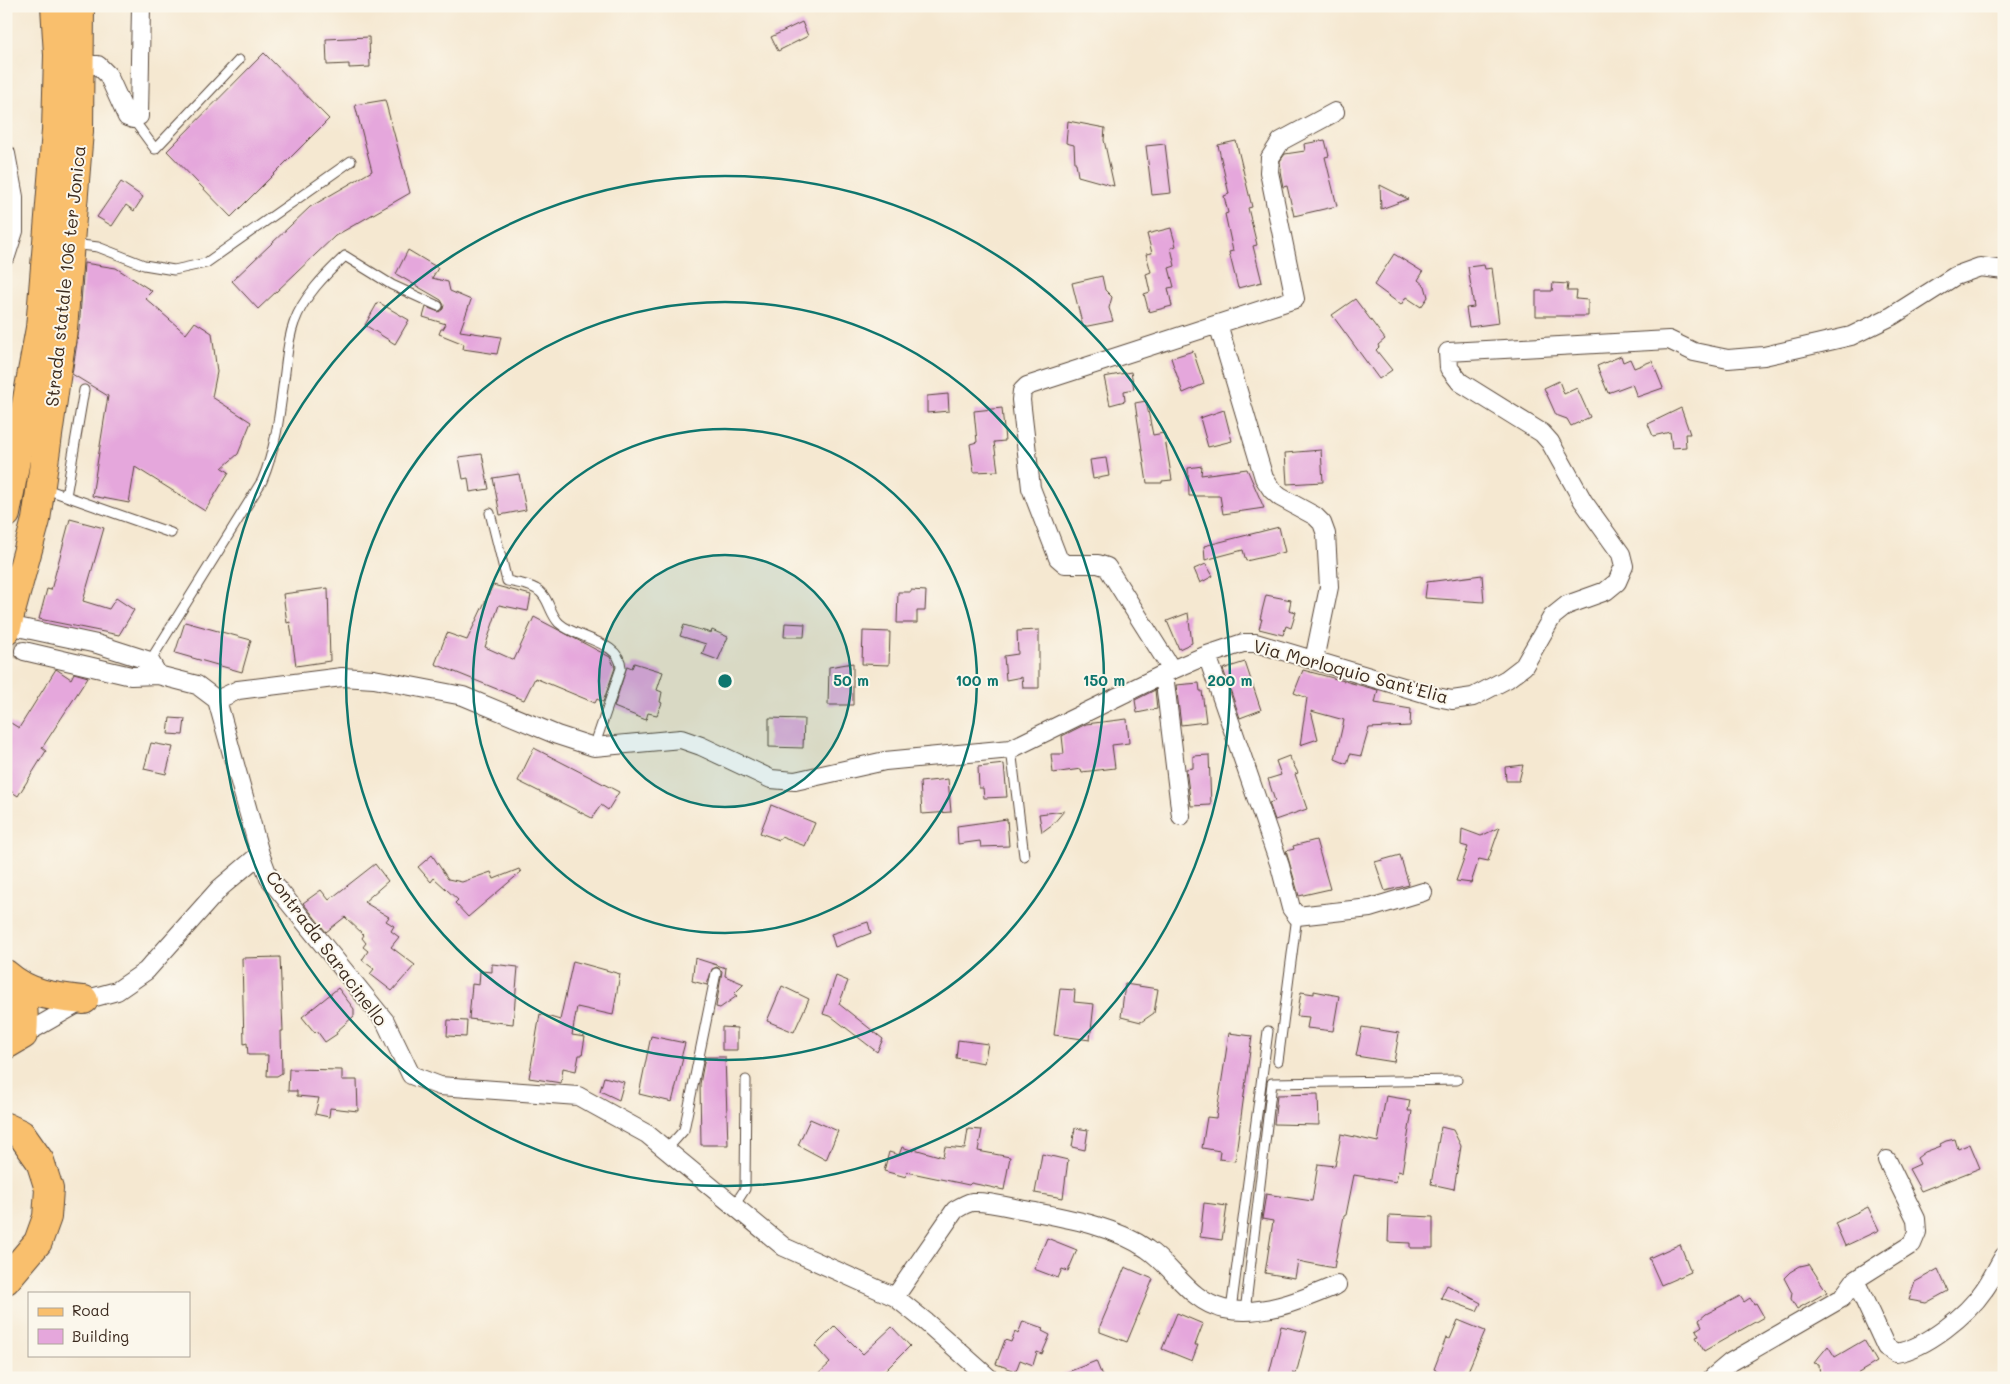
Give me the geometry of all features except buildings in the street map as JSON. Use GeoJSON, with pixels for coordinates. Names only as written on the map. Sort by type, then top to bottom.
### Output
{"type":"FeatureCollection","features":[{"type":"Feature","properties":{"kind":"main road","name":"Strada statale 106 ter Jonica"},"geometry":{"type":"LineString","coordinates":[[6,514],[40,328],[56,131],[58,55],[55,6]]}},
{"type":"Feature","properties":{"kind":"main road","name":"Strada statale 106 ter Jonica"},"geometry":{"type":"LineString","coordinates":[[7,628],[36,520],[63,329],[79,131],[80,6]]}},
{"type":"Feature","properties":{"kind":"main road"},"geometry":{"type":"LineString","coordinates":[[10,977],[46,996],[84,1000]]}},
{"type":"Feature","properties":{"kind":"main road"},"geometry":{"type":"LineString","coordinates":[[10,977],[22,999],[24,1016],[14,1040]]}},
{"type":"Feature","properties":{"kind":"main road"},"geometry":{"type":"LineString","coordinates":[[6,1127],[22,1134],[40,1161],[49,1189],[47,1217],[38,1242],[6,1280]]}},
{"type":"Feature","properties":{"kind":"street"},"geometry":{"type":"LineString","coordinates":[[80,65],[98,65],[108,75],[127,117],[134,119],[139,116],[141,6]]}},
{"type":"Feature","properties":{"kind":"street"},"geometry":{"type":"LineString","coordinates":[[1182,816],[1168,672],[1107,567],[1098,564],[1065,564],[1058,558],[1031,488],[1021,400],[1022,391],[1027,386],[1295,299],[1269,172],[1270,158],[1281,141],[1335,112]]}},
{"type":"Feature","properties":{"kind":"street"},"geometry":{"type":"LineString","coordinates":[[6,154],[14,196],[14,231],[6,256]]}},
{"type":"Feature","properties":{"kind":"street","name":"Via Morloquio Sant'Elia"},"geometry":{"type":"LineString","coordinates":[[217,700],[238,690],[342,677],[374,679],[463,696],[557,735],[594,747],[681,739],[701,746],[771,778],[795,781],[885,761],[1011,749],[1168,672],[1207,655],[1243,643],[1256,643],[1437,697],[1452,700],[1473,697],[1507,679],[1524,666],[1552,618],[1567,605],[1606,591],[1617,582],[1624,566],[1621,554],[1583,501],[1550,442],[1542,434],[1460,382],[1449,368],[1448,352],[1669,340],[1694,352],[1728,359],[1764,356],[1851,336],[1892,316],[1955,276],[1980,266],[2004,270]]}},
{"type":"Feature","properties":{"kind":"street"},"geometry":{"type":"LineString","coordinates":[[1218,324],[1264,478],[1272,490],[1280,497],[1315,516],[1322,523],[1326,534],[1329,587],[1314,660]]}},
{"type":"Feature","properties":{"kind":"street"},"geometry":{"type":"LineString","coordinates":[[7,628],[97,644],[197,685],[217,700]]}},
{"type":"Feature","properties":{"kind":"street"},"geometry":{"type":"LineString","coordinates":[[24,650],[131,676],[154,668]]}},
{"type":"Feature","properties":{"kind":"street"},"geometry":{"type":"LineString","coordinates":[[1207,655],[1280,866],[1291,908],[1297,916],[1370,908],[1423,892]]}},
{"type":"Feature","properties":{"kind":"street","name":"Contrada Saracinello"},"geometry":{"type":"LineString","coordinates":[[217,700],[260,854],[269,878],[385,1021],[411,1076],[440,1086],[578,1096],[646,1134],[784,1247],[895,1297],[989,1378]]}},
{"type":"Feature","properties":{"kind":"street"},"geometry":{"type":"LineString","coordinates":[[14,1040],[84,1000],[117,991],[146,971],[220,888],[260,854]]}},
{"type":"Feature","properties":{"kind":"street"},"geometry":{"type":"LineString","coordinates":[[1712,1378],[1732,1362],[1842,1298],[1854,1280],[1912,1244],[1917,1232],[1916,1219],[1887,1160]]}},
{"type":"Feature","properties":{"kind":"street"},"geometry":{"type":"LineString","coordinates":[[895,1297],[955,1210],[970,1202],[992,1203],[1082,1221],[1123,1236],[1146,1247],[1162,1260],[1204,1302],[1238,1311],[1269,1309],[1301,1300],[1337,1285]]}},
{"type":"Feature","properties":{"kind":"street"},"geometry":{"type":"LineString","coordinates":[[1854,1280],[1886,1347],[1896,1353],[1907,1351],[1936,1335],[1966,1311],[1984,1290],[2004,1256]]}},
{"type":"Feature","properties":{"kind":"lane"},"geometry":{"type":"LineString","coordinates":[[134,119],[154,149],[239,60]]}},
{"type":"Feature","properties":{"kind":"lane"},"geometry":{"type":"LineString","coordinates":[[70,244],[98,247],[144,265],[174,270],[206,263],[351,162]]}},
{"type":"Feature","properties":{"kind":"lane"},"geometry":{"type":"LineString","coordinates":[[154,668],[262,481],[271,460],[277,431],[289,338],[294,321],[321,279],[345,256],[392,285],[438,306]]}},
{"type":"Feature","properties":{"kind":"lane"},"geometry":{"type":"LineString","coordinates":[[66,496],[84,390]]}},
{"type":"Feature","properties":{"kind":"lane"},"geometry":{"type":"LineString","coordinates":[[40,487],[171,533]]}},
{"type":"Feature","properties":{"kind":"lane"},"geometry":{"type":"LineString","coordinates":[[490,513],[507,581],[536,588],[544,596],[553,615],[560,624],[615,651],[621,660],[621,668],[594,747]]}},
{"type":"Feature","properties":{"kind":"lane"},"geometry":{"type":"LineString","coordinates":[[1011,749],[1024,856]]}},
{"type":"Feature","properties":{"kind":"lane"},"geometry":{"type":"LineString","coordinates":[[1278,1061],[1297,916]]}},
{"type":"Feature","properties":{"kind":"lane"},"geometry":{"type":"LineString","coordinates":[[666,1150],[684,1130],[716,973]]}},
{"type":"Feature","properties":{"kind":"lane"},"geometry":{"type":"LineString","coordinates":[[1238,1311],[1268,1031]]}},
{"type":"Feature","properties":{"kind":"lane"},"geometry":{"type":"LineString","coordinates":[[734,1206],[745,1189],[746,1080]]}},
{"type":"Feature","properties":{"kind":"lane"},"geometry":{"type":"LineString","coordinates":[[1238,1311],[1272,1083],[1457,1080]]}},
{"type":"Feature","properties":{"kind":"tunnel"},"geometry":{"type":"LineString","coordinates":[[6,647],[24,651]]}}]}
